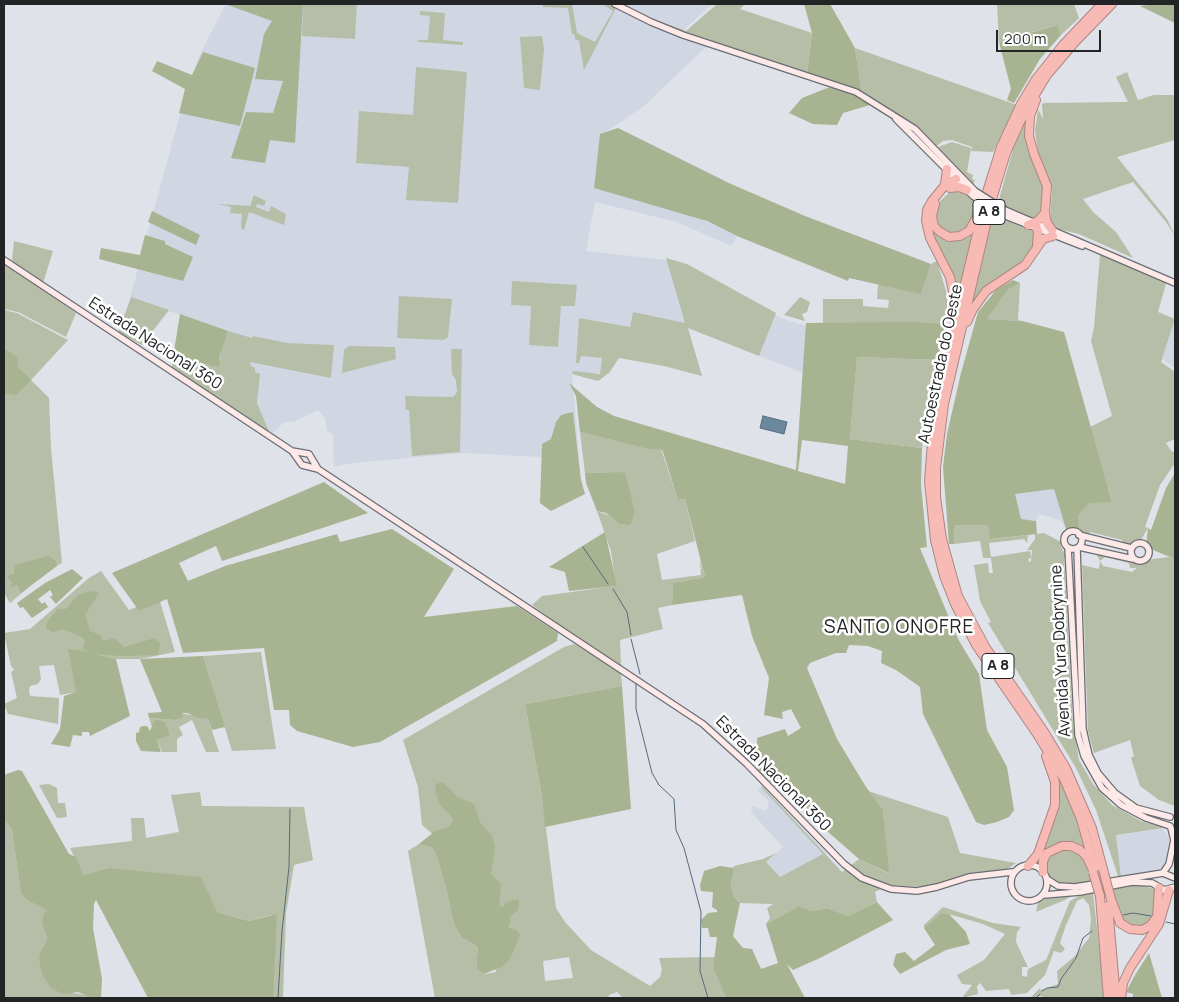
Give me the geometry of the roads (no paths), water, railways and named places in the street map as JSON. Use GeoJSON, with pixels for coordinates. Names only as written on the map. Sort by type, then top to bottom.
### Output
{"type":"FeatureCollection","features":[{"type":"Feature","properties":{"kind":"highway","name":"Autoestrada do Oeste"},"geometry":{"type":"LineString","coordinates":[[1102,4],[1063,44],[1028,92],[1007,131],[991,176],[947,357],[930,452],[929,496],[935,540],[944,576],[961,617],[983,656],[1048,751],[1070,792],[1086,833],[1100,896],[1107,901]]}},
{"type":"Feature","properties":{"kind":"highway","name":"Autoestrada do Oeste"},"geometry":{"type":"LineString","coordinates":[[1112,4],[1056,64],[1024,112],[1001,167],[941,421],[936,475],[938,518],[948,567],[958,596],[978,635],[1066,768],[1092,828],[1103,869],[1116,998]]}},
{"type":"Feature","properties":{"kind":"highway"},"geometry":{"type":"LineString","coordinates":[[952,371],[957,362],[970,315],[976,303],[992,286],[1029,261],[1037,245],[1053,233],[1047,223],[1045,214],[1048,190],[1032,148],[1029,122],[1033,106],[1056,64]]}},
{"type":"Feature","properties":{"kind":"highway"},"geometry":{"type":"LineString","coordinates":[[947,169],[947,187],[935,203],[932,216],[937,230],[944,235],[955,237],[965,234],[972,227],[991,176]]}},
{"type":"Feature","properties":{"kind":"highway"},"geometry":{"type":"LineString","coordinates":[[947,357],[954,310],[953,290],[946,266],[930,238],[926,221],[929,205],[958,177]]}},
{"type":"Feature","properties":{"kind":"highway"},"geometry":{"type":"LineString","coordinates":[[947,187],[959,187],[972,192]]}},
{"type":"Feature","properties":{"kind":"highway"},"geometry":{"type":"LineString","coordinates":[[1037,245],[1033,226],[1045,214]]}},
{"type":"Feature","properties":{"kind":"highway"},"geometry":{"type":"LineString","coordinates":[[1020,709],[1048,760],[1055,788],[1051,820],[1038,854],[1028,866]]}},
{"type":"Feature","properties":{"kind":"highway"},"geometry":{"type":"LineString","coordinates":[[1045,876],[1042,863],[1047,853],[1057,847],[1066,846],[1076,848],[1084,854],[1095,875]]}},
{"type":"Feature","properties":{"kind":"highway"},"geometry":{"type":"LineString","coordinates":[[1107,901],[1120,923],[1130,929],[1142,930],[1150,926],[1157,917],[1158,887]]}},
{"type":"Feature","properties":{"kind":"highway"},"geometry":{"type":"LineString","coordinates":[[1121,998],[1123,983],[1130,968],[1159,924],[1172,888]]}},
{"type":"Feature","properties":{"kind":"highway","name":"Autoestrada do Oeste"},"geometry":{"type":"LineString","coordinates":[[1107,901],[1108,998]]}},
{"type":"Feature","properties":{"kind":"main road"},"geometry":{"type":"LineString","coordinates":[[614,4],[675,32],[856,92],[915,129],[972,192],[1004,213],[1175,283]]}},
{"type":"Feature","properties":{"kind":"main road"},"geometry":{"type":"LineString","coordinates":[[879,105],[958,177]]}},
{"type":"Feature","properties":{"kind":"main road","name":"Estrada Nacional 360"},"geometry":{"type":"LineString","coordinates":[[4,260],[292,452],[299,461]]}},
{"type":"Feature","properties":{"kind":"main road","name":"Estrada Nacional 360"},"geometry":{"type":"LineString","coordinates":[[292,452],[303,454]]}},
{"type":"Feature","properties":{"kind":"main road"},"geometry":{"type":"LineString","coordinates":[[303,454],[309,454],[310,463],[302,465],[299,461],[303,454]]}},
{"type":"Feature","properties":{"kind":"main road","name":"Estrada Nacional 360"},"geometry":{"type":"LineString","coordinates":[[310,463],[714,732],[748,764],[844,864],[862,878],[891,889],[917,891],[969,877],[1012,872]]}},
{"type":"Feature","properties":{"kind":"main road"},"geometry":{"type":"LineString","coordinates":[[1131,548],[1072,532],[1066,534],[1064,542],[1068,548],[1078,548],[1133,559],[1143,560],[1148,557],[1149,551],[1142,543],[1136,544],[1131,548],[1130,554],[1133,559]]}},
{"type":"Feature","properties":{"kind":"main road"},"geometry":{"type":"LineString","coordinates":[[1078,548],[1081,542],[1079,535]]}},
{"type":"Feature","properties":{"kind":"main road","name":"Avenida Yura Dobrynine"},"geometry":{"type":"LineString","coordinates":[[1068,548],[1078,735],[1084,756],[1102,788],[1121,805],[1172,828]]}},
{"type":"Feature","properties":{"kind":"main road","name":"Avenida Yura Dobrynine"},"geometry":{"type":"LineString","coordinates":[[1078,548],[1083,729],[1089,755],[1106,784],[1120,797],[1142,810],[1173,815]]}},
{"type":"Feature","properties":{"kind":"main road"},"geometry":{"type":"LineString","coordinates":[[1158,887],[1161,875],[1169,864],[1174,839],[1172,828],[1173,815]]}},
{"type":"Feature","properties":{"kind":"main road"},"geometry":{"type":"LineString","coordinates":[[1169,864],[1173,877],[1174,882],[1172,888],[1132,882],[1080,892],[1044,895],[1034,900],[1024,900],[1014,894],[1009,879],[1012,872],[1028,866],[1058,886],[1075,887],[1133,877],[1161,875],[1173,877]]}},
{"type":"Feature","properties":{"kind":"main road"},"geometry":{"type":"LineString","coordinates":[[993,875],[1002,879],[1010,886]]}},
{"type":"Feature","properties":{"kind":"main road"},"geometry":{"type":"LineString","coordinates":[[1044,895],[1048,887],[1045,876]]}},
{"type":"Feature","properties":{"kind":"water"},"geometry":{"type":"Polygon","coordinates":[[[763,416],[787,422],[784,434],[760,428],[763,416]]]}},
{"type":"Feature","properties":{"kind":"waterway"},"geometry":{"type":"LineString","coordinates":[[583,547],[608,584]]}},
{"type":"Feature","properties":{"kind":"waterway"},"geometry":{"type":"LineString","coordinates":[[613,589],[627,612],[631,635]]}},
{"type":"Feature","properties":{"kind":"waterway"},"geometry":{"type":"LineString","coordinates":[[631,639],[640,674]]}},
{"type":"Feature","properties":{"kind":"waterway"},"geometry":{"type":"LineString","coordinates":[[636,683],[636,709],[652,773],[659,785],[674,799],[676,830],[684,848],[701,912],[700,971],[708,998]]}},
{"type":"Feature","properties":{"kind":"waterway"},"geometry":{"type":"LineString","coordinates":[[278,998],[282,931],[289,867],[290,809]]}},
{"type":"Feature","properties":{"kind":"waterway"},"geometry":{"type":"LineString","coordinates":[[1123,915],[1133,913],[1151,916]]}},
{"type":"Feature","properties":{"kind":"waterway"},"geometry":{"type":"LineString","coordinates":[[1166,922],[1175,924]]}},
{"type":"Feature","properties":{"kind":"waterway"},"geometry":{"type":"LineString","coordinates":[[1042,991],[1047,988],[1058,987],[1061,979],[1076,958],[1083,938],[1092,931]]}},
{"type":"Feature","properties":{"kind":"waterway"},"geometry":{"type":"LineString","coordinates":[[1036,998],[1040,994]]}},
{"type":"Feature","properties":{"kind":"district","name":"SANTO ONOFRE"},"geometry":{"type":"Point","coordinates":[899,628]}}]}
